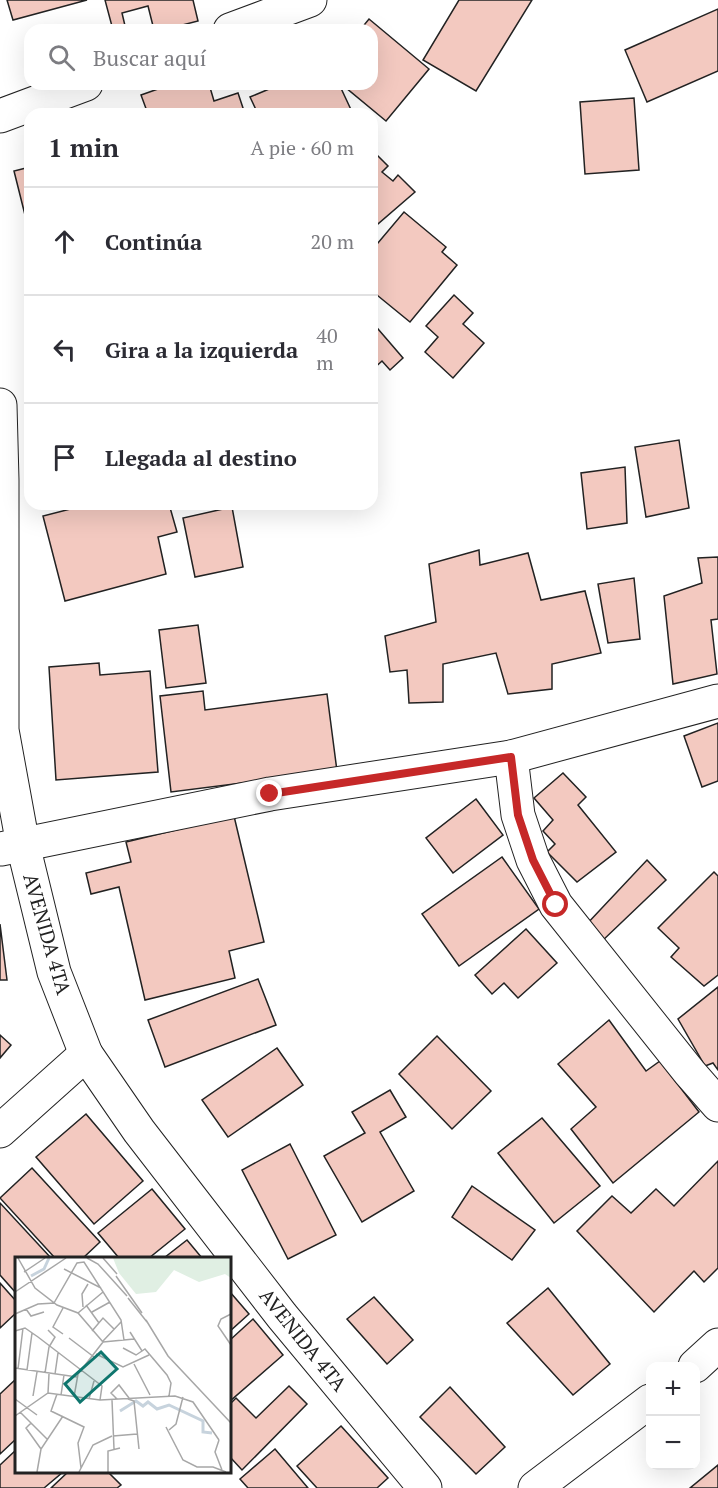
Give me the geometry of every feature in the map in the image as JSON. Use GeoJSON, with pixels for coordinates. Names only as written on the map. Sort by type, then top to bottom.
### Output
{"type":"FeatureCollection","features":[{"type":"Feature","properties":{"kind":"street"},"geometry":{"type":"LineString","coordinates":[[246,24],[310,0]]}},
{"type":"Feature","properties":{"kind":"street"},"geometry":{"type":"LineString","coordinates":[[0,116],[70,90]]}},
{"type":"Feature","properties":{"kind":"street","name":"AVENIDA 4TA"},"geometry":{"type":"LineString","coordinates":[[0,405],[2,730],[11,847],[54,972],[86,1054],[139,1131],[282,1316],[425,1488]]}},
{"type":"Feature","properties":{"kind":"street"},"geometry":{"type":"LineString","coordinates":[[11,847],[270,794],[511,757],[718,701]]}},
{"type":"Feature","properties":{"kind":"street"},"geometry":{"type":"LineString","coordinates":[[511,757],[518,815],[533,860],[556,905],[718,1105]]}},
{"type":"Feature","properties":{"kind":"street"},"geometry":{"type":"LineString","coordinates":[[0,1131],[86,1054]]}},
{"type":"Feature","properties":{"kind":"street"},"geometry":{"type":"LineString","coordinates":[[699,1362],[718,1345]]}},
{"type":"Feature","properties":{"kind":"street"},"geometry":{"type":"LineString","coordinates":[[535,1488],[646,1405]]}},
{"type":"Feature","properties":{"kind":"building"},"geometry":{"type":"Polygon","coordinates":[[[7,0],[87,0],[13,20],[7,0]]]}},
{"type":"Feature","properties":{"kind":"building"},"geometry":{"type":"Polygon","coordinates":[[[105,0],[193,0],[198,21],[186,24],[152,24],[148,6],[122,13],[125,24],[111,24],[105,0]]]}},
{"type":"Feature","properties":{"kind":"building"},"geometry":{"type":"Polygon","coordinates":[[[459,0],[532,0],[476,91],[423,60],[459,0]]]}},
{"type":"Feature","properties":{"kind":"building"},"geometry":{"type":"Polygon","coordinates":[[[718,9],[718,71],[647,102],[625,50],[718,9]]]}},
{"type":"Feature","properties":{"kind":"building"},"geometry":{"type":"Polygon","coordinates":[[[369,19],[375,24],[365,24],[369,19]]]}},
{"type":"Feature","properties":{"kind":"building"},"geometry":{"type":"Polygon","coordinates":[[[378,26],[429,69],[386,121],[378,114],[378,108],[370,108],[349,90],[378,90],[378,26]]]}},
{"type":"Feature","properties":{"kind":"building"},"geometry":{"type":"Polygon","coordinates":[[[155,90],[211,90],[214,101],[238,93],[243,108],[146,108],[141,95],[155,90]]]}},
{"type":"Feature","properties":{"kind":"building"},"geometry":{"type":"Polygon","coordinates":[[[267,90],[342,90],[350,108],[255,108],[250,97],[267,90]]]}},
{"type":"Feature","properties":{"kind":"building"},"geometry":{"type":"Polygon","coordinates":[[[634,98],[639,170],[585,174],[580,102],[634,98]]]}},
{"type":"Feature","properties":{"kind":"building"},"geometry":{"type":"Polygon","coordinates":[[[378,156],[388,166],[382,172],[393,181],[398,175],[415,192],[378,224],[378,156]]]}},
{"type":"Feature","properties":{"kind":"building"},"geometry":{"type":"Polygon","coordinates":[[[24,168],[24,211],[14,171],[24,168]]]}},
{"type":"Feature","properties":{"kind":"building"},"geometry":{"type":"Polygon","coordinates":[[[404,212],[446,247],[442,252],[457,265],[410,322],[378,296],[378,243],[404,212]]]}},
{"type":"Feature","properties":{"kind":"building"},"geometry":{"type":"Polygon","coordinates":[[[454,295],[473,313],[463,324],[484,343],[453,378],[425,352],[438,337],[426,326],[454,295]]]}},
{"type":"Feature","properties":{"kind":"building"},"geometry":{"type":"Polygon","coordinates":[[[378,329],[403,358],[390,370],[382,361],[378,365],[378,329]]]}},
{"type":"Feature","properties":{"kind":"building"},"geometry":{"type":"Polygon","coordinates":[[[679,440],[689,508],[646,517],[635,447],[679,440]]]}},
{"type":"Feature","properties":{"kind":"building"},"geometry":{"type":"Polygon","coordinates":[[[625,467],[627,523],[587,529],[581,473],[625,467]]]}},
{"type":"Feature","properties":{"kind":"building"},"geometry":{"type":"Polygon","coordinates":[[[66,510],[171,510],[177,532],[158,537],[166,574],[65,601],[43,516],[66,510]]]}},
{"type":"Feature","properties":{"kind":"building"},"geometry":{"type":"Polygon","coordinates":[[[219,510],[233,510],[243,567],[195,577],[183,518],[219,510]]]}},
{"type":"Feature","properties":{"kind":"building"},"geometry":{"type":"Polygon","coordinates":[[[479,550],[480,565],[528,553],[541,600],[585,591],[601,653],[552,664],[552,689],[508,694],[496,653],[443,664],[443,702],[409,703],[407,670],[390,672],[385,636],[436,622],[429,564],[479,550]]]}},
{"type":"Feature","properties":{"kind":"building"},"geometry":{"type":"Polygon","coordinates":[[[718,557],[718,619],[711,620],[717,674],[673,684],[664,596],[702,583],[698,558],[718,557]]]}},
{"type":"Feature","properties":{"kind":"building"},"geometry":{"type":"Polygon","coordinates":[[[634,578],[640,639],[608,643],[598,584],[634,578]]]}},
{"type":"Feature","properties":{"kind":"building"},"geometry":{"type":"Polygon","coordinates":[[[198,625],[206,683],[166,688],[159,630],[198,625]]]}},
{"type":"Feature","properties":{"kind":"building"},"geometry":{"type":"Polygon","coordinates":[[[99,663],[100,675],[150,671],[158,772],[56,780],[49,667],[99,663]]]}},
{"type":"Feature","properties":{"kind":"building"},"geometry":{"type":"Polygon","coordinates":[[[203,691],[205,710],[327,694],[337,771],[171,792],[160,696],[203,691]]]}},
{"type":"Feature","properties":{"kind":"building"},"geometry":{"type":"Polygon","coordinates":[[[718,723],[718,781],[702,787],[684,736],[718,723]]]}},
{"type":"Feature","properties":{"kind":"building"},"geometry":{"type":"Polygon","coordinates":[[[563,773],[586,797],[578,805],[616,852],[577,882],[547,852],[555,844],[543,831],[553,820],[534,798],[563,773]]]}},
{"type":"Feature","properties":{"kind":"building"},"geometry":{"type":"Polygon","coordinates":[[[476,799],[503,835],[453,873],[426,838],[476,799]]]}},
{"type":"Feature","properties":{"kind":"building"},"geometry":{"type":"Polygon","coordinates":[[[234,816],[264,942],[229,951],[235,978],[145,1000],[119,887],[91,894],[86,873],[131,862],[126,842],[234,816]]]}},
{"type":"Feature","properties":{"kind":"building"},"geometry":{"type":"Polygon","coordinates":[[[502,857],[539,909],[459,966],[422,914],[502,857]]]}},
{"type":"Feature","properties":{"kind":"building"},"geometry":{"type":"Polygon","coordinates":[[[647,860],[666,880],[600,943],[585,926],[647,860]]]}},
{"type":"Feature","properties":{"kind":"building"},"geometry":{"type":"Polygon","coordinates":[[[714,872],[718,876],[718,975],[704,986],[671,957],[679,948],[658,928],[714,872]]]}},
{"type":"Feature","properties":{"kind":"building"},"geometry":{"type":"Polygon","coordinates":[[[0,924],[7,980],[0,980],[0,924]]]}},
{"type":"Feature","properties":{"kind":"building"},"geometry":{"type":"Polygon","coordinates":[[[526,929],[557,963],[518,998],[504,983],[492,994],[475,975],[526,929]]]}},
{"type":"Feature","properties":{"kind":"building"},"geometry":{"type":"Polygon","coordinates":[[[258,979],[276,1025],[165,1067],[148,1020],[258,979]]]}},
{"type":"Feature","properties":{"kind":"building"},"geometry":{"type":"Polygon","coordinates":[[[718,987],[718,1070],[713,1063],[705,1066],[678,1019],[718,987]]]}},
{"type":"Feature","properties":{"kind":"building"},"geometry":{"type":"Polygon","coordinates":[[[609,1020],[646,1071],[660,1061],[699,1112],[613,1183],[571,1129],[596,1107],[558,1064],[609,1020]]]}},
{"type":"Feature","properties":{"kind":"building"},"geometry":{"type":"Polygon","coordinates":[[[0,1035],[11,1045],[0,1058],[0,1035]]]}},
{"type":"Feature","properties":{"kind":"building"},"geometry":{"type":"Polygon","coordinates":[[[437,1036],[491,1091],[452,1129],[399,1074],[437,1036]]]}},
{"type":"Feature","properties":{"kind":"building"},"geometry":{"type":"Polygon","coordinates":[[[277,1048],[303,1085],[228,1137],[202,1100],[277,1048]]]}},
{"type":"Feature","properties":{"kind":"building"},"geometry":{"type":"Polygon","coordinates":[[[390,1090],[406,1117],[380,1132],[414,1191],[362,1222],[324,1156],[365,1133],[352,1112],[390,1090]]]}},
{"type":"Feature","properties":{"kind":"building"},"geometry":{"type":"Polygon","coordinates":[[[86,1114],[143,1181],[94,1224],[36,1157],[86,1114]]]}},
{"type":"Feature","properties":{"kind":"building"},"geometry":{"type":"Polygon","coordinates":[[[542,1118],[600,1186],[554,1223],[498,1153],[542,1118]]]}},
{"type":"Feature","properties":{"kind":"building"},"geometry":{"type":"Polygon","coordinates":[[[290,1144],[336,1235],[288,1259],[242,1170],[290,1144]]]}},
{"type":"Feature","properties":{"kind":"building"},"geometry":{"type":"Polygon","coordinates":[[[718,1161],[718,1268],[704,1282],[694,1271],[654,1312],[577,1231],[612,1196],[631,1213],[656,1189],[674,1206],[718,1161]]]}},
{"type":"Feature","properties":{"kind":"building"},"geometry":{"type":"Polygon","coordinates":[[[32,1168],[100,1242],[84,1257],[54,1257],[0,1198],[32,1168]]]}},
{"type":"Feature","properties":{"kind":"building"},"geometry":{"type":"Polygon","coordinates":[[[472,1186],[535,1230],[512,1260],[452,1217],[472,1186]]]}},
{"type":"Feature","properties":{"kind":"building"},"geometry":{"type":"Polygon","coordinates":[[[152,1189],[185,1229],[150,1257],[118,1257],[98,1233],[152,1189]]]}},
{"type":"Feature","properties":{"kind":"building"},"geometry":{"type":"Polygon","coordinates":[[[0,1203],[50,1257],[15,1257],[15,1292],[0,1275],[0,1203]]]}},
{"type":"Feature","properties":{"kind":"building"},"geometry":{"type":"Polygon","coordinates":[[[187,1240],[201,1257],[165,1257],[187,1240]]]}},
{"type":"Feature","properties":{"kind":"building"},"geometry":{"type":"Polygon","coordinates":[[[0,1283],[15,1300],[15,1314],[0,1328],[0,1283]]]}},
{"type":"Feature","properties":{"kind":"building"},"geometry":{"type":"Polygon","coordinates":[[[548,1288],[610,1364],[573,1395],[507,1323],[548,1288]]]}},
{"type":"Feature","properties":{"kind":"building"},"geometry":{"type":"Polygon","coordinates":[[[231,1293],[249,1314],[231,1330],[231,1293]]]}},
{"type":"Feature","properties":{"kind":"building"},"geometry":{"type":"Polygon","coordinates":[[[374,1297],[413,1340],[387,1364],[347,1319],[374,1297]]]}},
{"type":"Feature","properties":{"kind":"building"},"geometry":{"type":"Polygon","coordinates":[[[253,1319],[283,1355],[231,1400],[231,1339],[253,1319]]]}},
{"type":"Feature","properties":{"kind":"building"},"geometry":{"type":"Polygon","coordinates":[[[15,1380],[15,1440],[0,1454],[0,1394],[15,1380]]]}},
{"type":"Feature","properties":{"kind":"building"},"geometry":{"type":"Polygon","coordinates":[[[289,1386],[307,1404],[242,1470],[231,1458],[231,1403],[236,1398],[256,1418],[289,1386]]]}},
{"type":"Feature","properties":{"kind":"building"},"geometry":{"type":"Polygon","coordinates":[[[450,1387],[505,1447],[476,1474],[420,1417],[450,1387]]]}},
{"type":"Feature","properties":{"kind":"building"},"geometry":{"type":"Polygon","coordinates":[[[341,1426],[388,1478],[377,1488],[317,1488],[297,1466],[341,1426]]]}},
{"type":"Feature","properties":{"kind":"building"},"geometry":{"type":"Polygon","coordinates":[[[275,1449],[308,1488],[248,1488],[240,1479],[275,1449]]]}},
{"type":"Feature","properties":{"kind":"building"},"geometry":{"type":"Polygon","coordinates":[[[15,1451],[15,1473],[62,1473],[44,1488],[0,1488],[0,1465],[15,1451]]]}},
{"type":"Feature","properties":{"kind":"building"},"geometry":{"type":"Polygon","coordinates":[[[718,1465],[718,1488],[690,1488],[718,1465]]]}},
{"type":"Feature","properties":{"kind":"building"},"geometry":{"type":"Polygon","coordinates":[[[67,1473],[109,1473],[121,1485],[117,1488],[51,1488],[67,1473]]]}},
{"type":"Feature","properties":{"kind":"route"},"geometry":{"type":"LineString","coordinates":[[270,794],[511,757],[518,815],[533,860],[556,905]]}}]}
